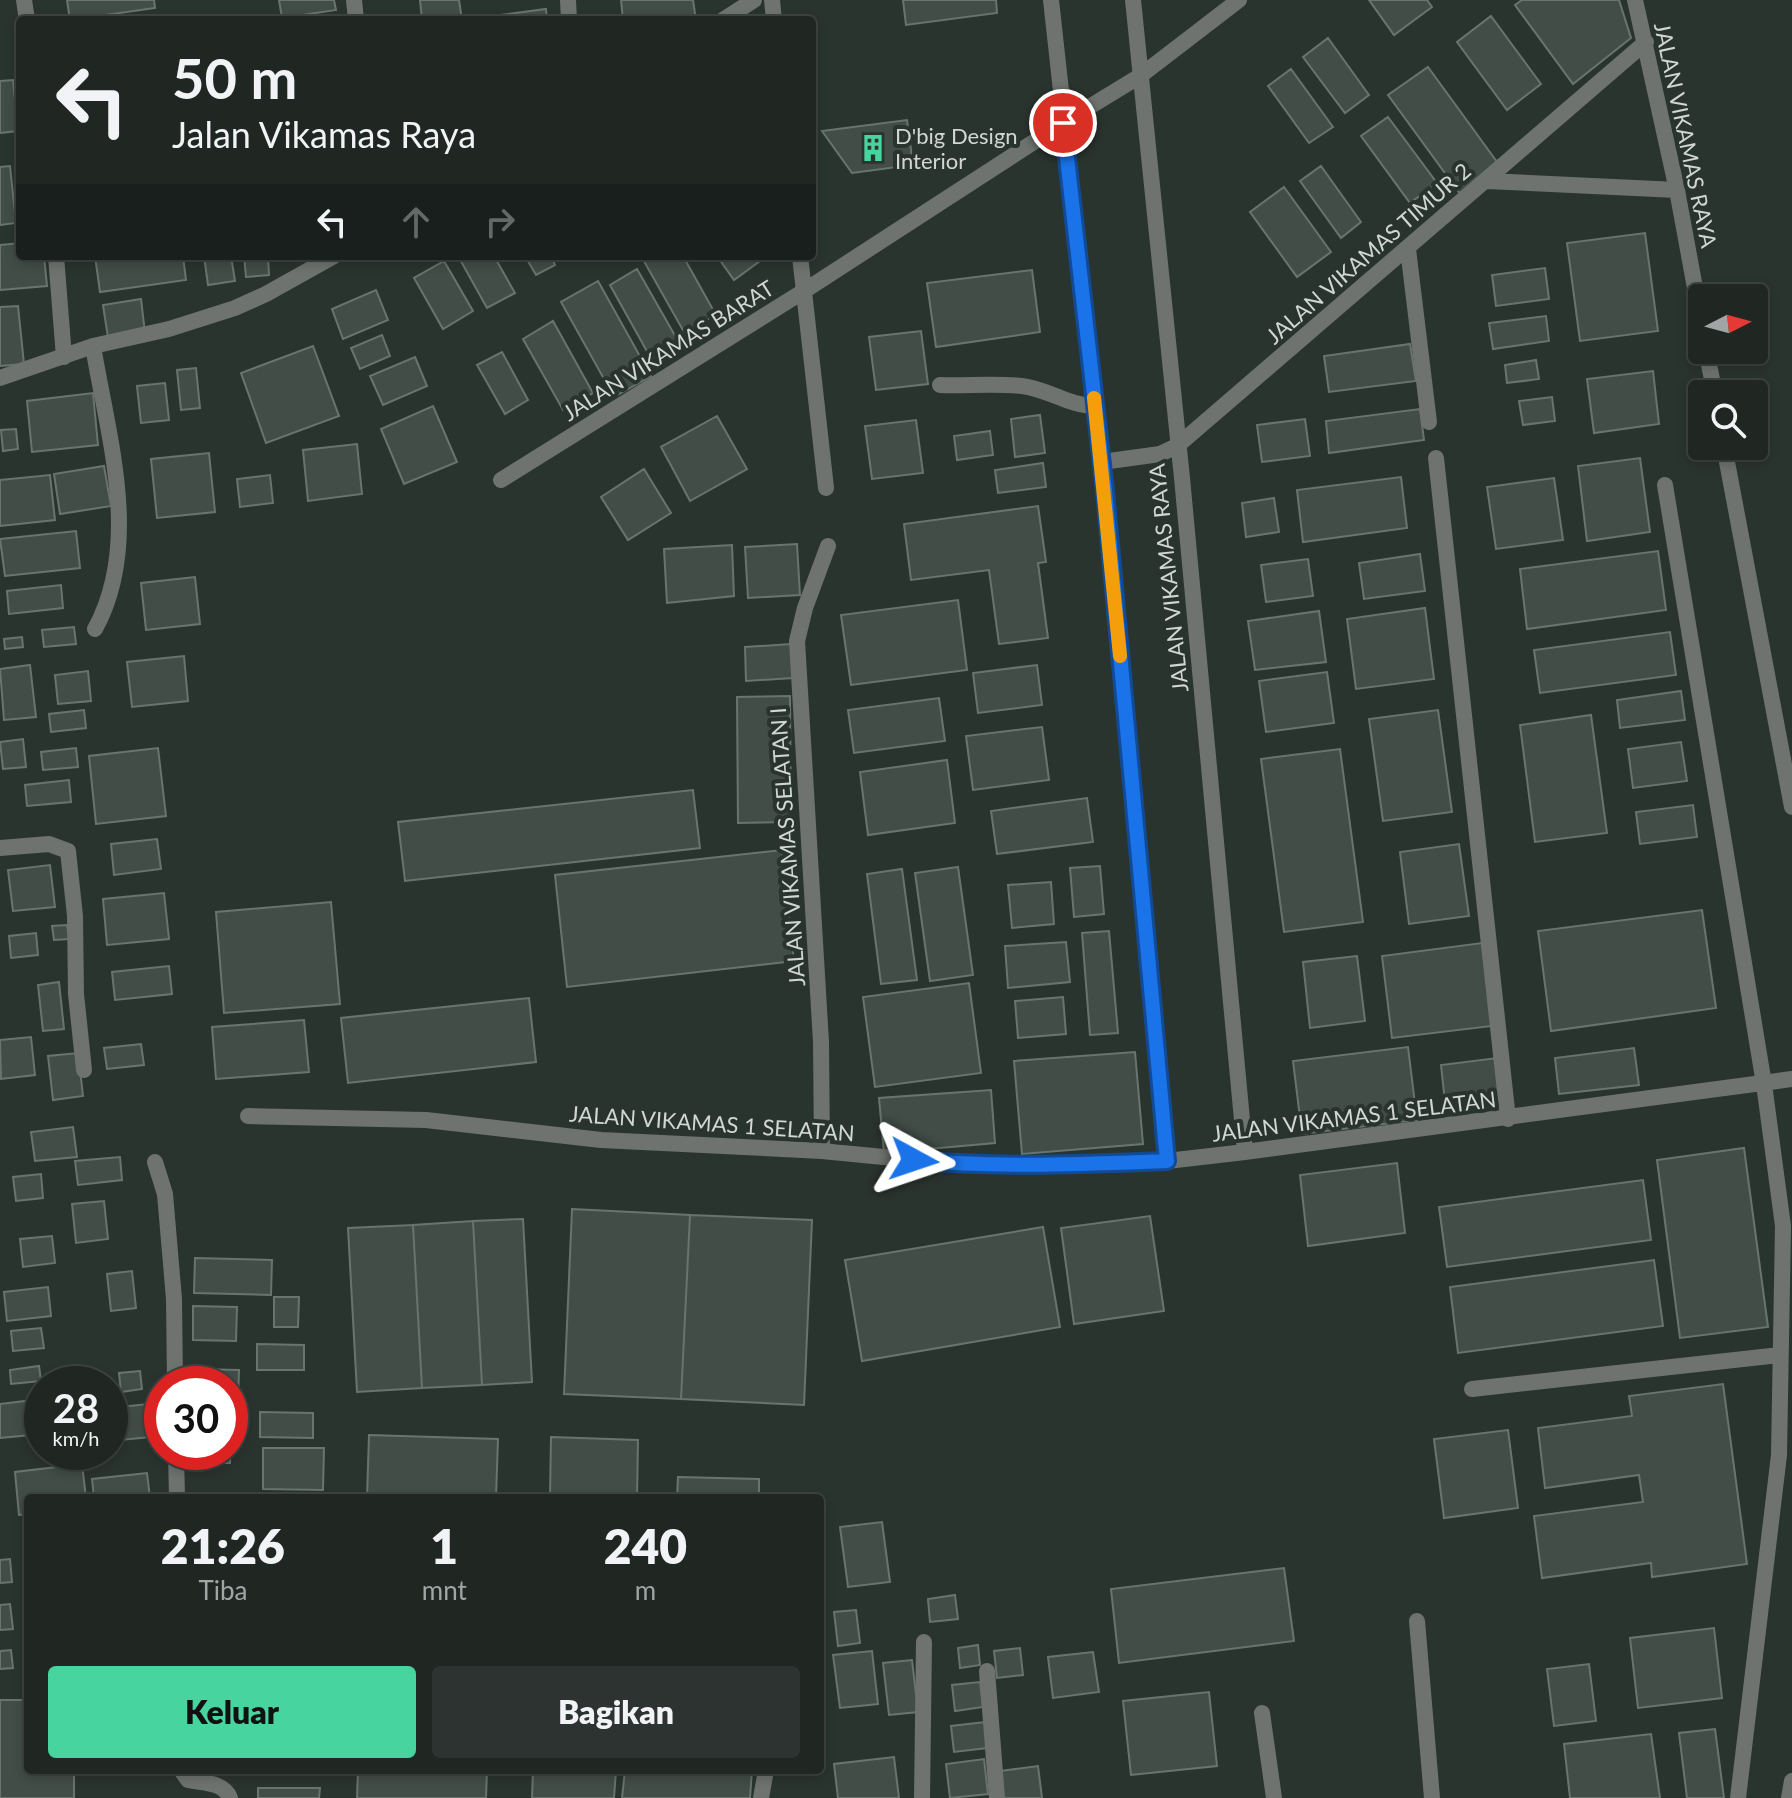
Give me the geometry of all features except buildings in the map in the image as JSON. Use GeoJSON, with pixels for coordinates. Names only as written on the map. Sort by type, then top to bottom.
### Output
{"type":"FeatureCollection","features":[{"type":"Feature","properties":{"kind":"street"},"geometry":{"type":"LineString","coordinates":[[729,16],[754,0]]}},
{"type":"Feature","properties":{"kind":"street"},"geometry":{"type":"LineString","coordinates":[[1051,0],[1070,118],[1095,406],[1110,461],[1167,1161]]}},
{"type":"Feature","properties":{"kind":"street","name":"JALAN VIKAMAS RAYA"},"geometry":{"type":"LineString","coordinates":[[1133,0],[1245,1152]]}},
{"type":"Feature","properties":{"kind":"street","name":"JALAN VIKAMAS BARAT"},"geometry":{"type":"LineString","coordinates":[[501,480],[1140,76],[1239,0]]}},
{"type":"Feature","properties":{"kind":"street","name":"JALAN VIKAMAS RAYA"},"geometry":{"type":"LineString","coordinates":[[1635,0],[1694,284]]}},
{"type":"Feature","properties":{"kind":"street","name":"JALAN VIKAMAS TIMUR 2"},"geometry":{"type":"LineString","coordinates":[[1110,461],[1160,454],[1177,446],[1646,42]]}},
{"type":"Feature","properties":{"kind":"street"},"geometry":{"type":"LineString","coordinates":[[1487,181],[1677,190]]}},
{"type":"Feature","properties":{"kind":"street"},"geometry":{"type":"LineString","coordinates":[[1408,249],[1429,422]]}},
{"type":"Feature","properties":{"kind":"street"},"geometry":{"type":"LineString","coordinates":[[56,260],[64,357]]}},
{"type":"Feature","properties":{"kind":"street"},"geometry":{"type":"LineString","coordinates":[[0,378],[93,346],[169,329],[235,308],[327,260]]}},
{"type":"Feature","properties":{"kind":"street"},"geometry":{"type":"LineString","coordinates":[[800,260],[826,488]]}},
{"type":"Feature","properties":{"kind":"street"},"geometry":{"type":"LineString","coordinates":[[93,346],[118,496],[119,525],[117,565],[110,594],[95,629]]}},
{"type":"Feature","properties":{"kind":"street"},"geometry":{"type":"LineString","coordinates":[[940,385],[1022,386],[1073,403],[1095,406]]}},
{"type":"Feature","properties":{"kind":"street"},"geometry":{"type":"LineString","coordinates":[[1436,458],[1508,1119]]}},
{"type":"Feature","properties":{"kind":"street"},"geometry":{"type":"LineString","coordinates":[[1727,460],[1792,807]]}},
{"type":"Feature","properties":{"kind":"street"},"geometry":{"type":"LineString","coordinates":[[1665,485],[1764,1084],[1783,1226],[1779,1455],[1738,1798]]}},
{"type":"Feature","properties":{"kind":"street","name":"JALAN VIKAMAS SELATAN I"},"geometry":{"type":"LineString","coordinates":[[822,1151],[821,1042],[797,641],[805,608],[828,546]]}},
{"type":"Feature","properties":{"kind":"street"},"geometry":{"type":"LineString","coordinates":[[0,848],[49,844],[68,851],[75,916],[76,994],[84,1070]]}},
{"type":"Feature","properties":{"kind":"street","name":"JALAN VIKAMAS 1 SELATAN"},"geometry":{"type":"LineString","coordinates":[[248,1116],[426,1120],[601,1140],[822,1151],[945,1163],[1076,1164],[1188,1159],[1792,1079]]}},
{"type":"Feature","properties":{"kind":"street"},"geometry":{"type":"LineString","coordinates":[[155,1162],[165,1194],[174,1299],[175,1366]]}},
{"type":"Feature","properties":{"kind":"street"},"geometry":{"type":"LineString","coordinates":[[1472,1389],[1780,1355]]}},
{"type":"Feature","properties":{"kind":"street"},"geometry":{"type":"LineString","coordinates":[[176,1470],[177,1494]]}},
{"type":"Feature","properties":{"kind":"street"},"geometry":{"type":"LineString","coordinates":[[1417,1621],[1432,1798]]}},
{"type":"Feature","properties":{"kind":"street"},"geometry":{"type":"LineString","coordinates":[[922,1798],[924,1642]]}},
{"type":"Feature","properties":{"kind":"street"},"geometry":{"type":"LineString","coordinates":[[987,1671],[997,1798]]}},
{"type":"Feature","properties":{"kind":"street"},"geometry":{"type":"LineString","coordinates":[[1262,1713],[1274,1798]]}},
{"type":"Feature","properties":{"kind":"street"},"geometry":{"type":"LineString","coordinates":[[184,1774],[188,1780],[221,1786],[230,1798]]}},
{"type":"Feature","properties":{"kind":"street"},"geometry":{"type":"LineString","coordinates":[[761,1798],[765,1774]]}},
{"type":"Feature","properties":{"kind":"street"},"geometry":{"type":"LineString","coordinates":[[1789,1798],[1792,1781]]}},
{"type":"Feature","properties":{"kind":"slow traffic"},"geometry":{"type":"LineString","coordinates":[[1094,398],[1120,656]]}},
{"type":"Feature","properties":{"kind":"place","name":"D'big Design Interior"},"geometry":{"type":"Point","coordinates":[873,148]}},
{"type":"Feature","properties":{"kind":"route"},"geometry":{"type":"LineString","coordinates":[[914,1160],[1076,1164],[1167,1161],[1105,491],[1063,123]]}}]}
